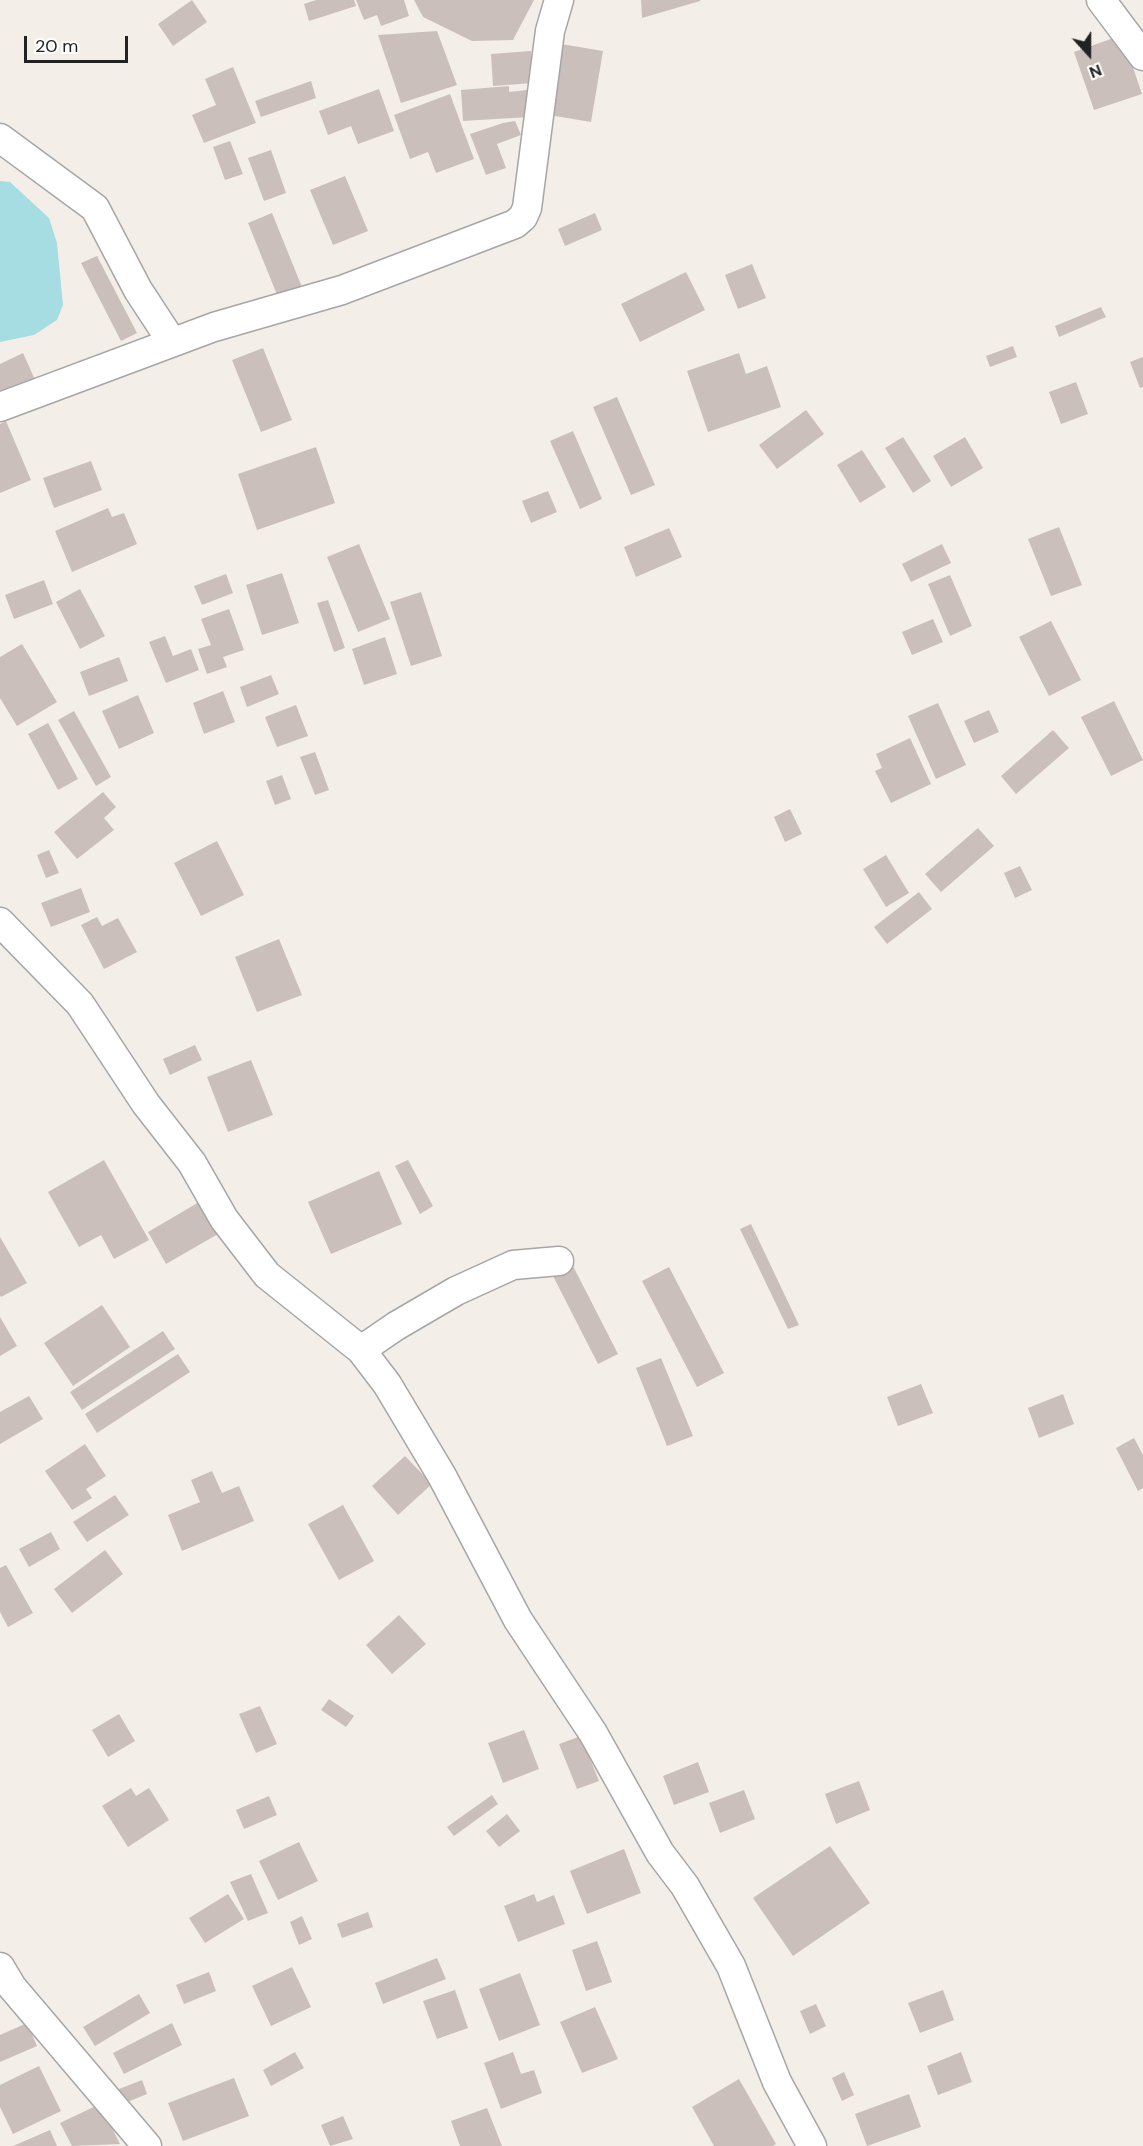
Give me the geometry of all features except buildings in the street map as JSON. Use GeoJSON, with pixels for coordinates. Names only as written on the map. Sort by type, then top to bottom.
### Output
{"type":"FeatureCollection","features":[{"type":"Feature","properties":{"kind":"street"},"geometry":{"type":"LineString","coordinates":[[0,407],[214,327],[342,290],[515,224],[523,218],[527,208],[550,31],[559,0]]}},
{"type":"Feature","properties":{"kind":"street"},"geometry":{"type":"LineString","coordinates":[[1101,0],[1143,56]]}},
{"type":"Feature","properties":{"kind":"street"},"geometry":{"type":"LineString","coordinates":[[0,138],[94,207],[138,290],[172,342]]}},
{"type":"Feature","properties":{"kind":"street"},"geometry":{"type":"LineString","coordinates":[[0,922],[80,1004],[146,1104],[192,1163],[224,1218],[267,1275],[361,1350],[387,1384],[442,1476],[518,1620],[593,1733],[660,1852],[685,1886],[731,1966],[777,2082],[812,2146]]}},
{"type":"Feature","properties":{"kind":"street"},"geometry":{"type":"LineString","coordinates":[[361,1350],[396,1326],[456,1291],[513,1265],[558,1261]]}},
{"type":"Feature","properties":{"kind":"street"},"geometry":{"type":"LineString","coordinates":[[0,1967],[12,1987],[147,2146]]}},
{"type":"Feature","properties":{"kind":"water"},"geometry":{"type":"Polygon","coordinates":[[[0,181],[10,182],[49,218],[57,243],[63,305],[57,320],[34,335],[0,342],[0,181]]]}}]}
